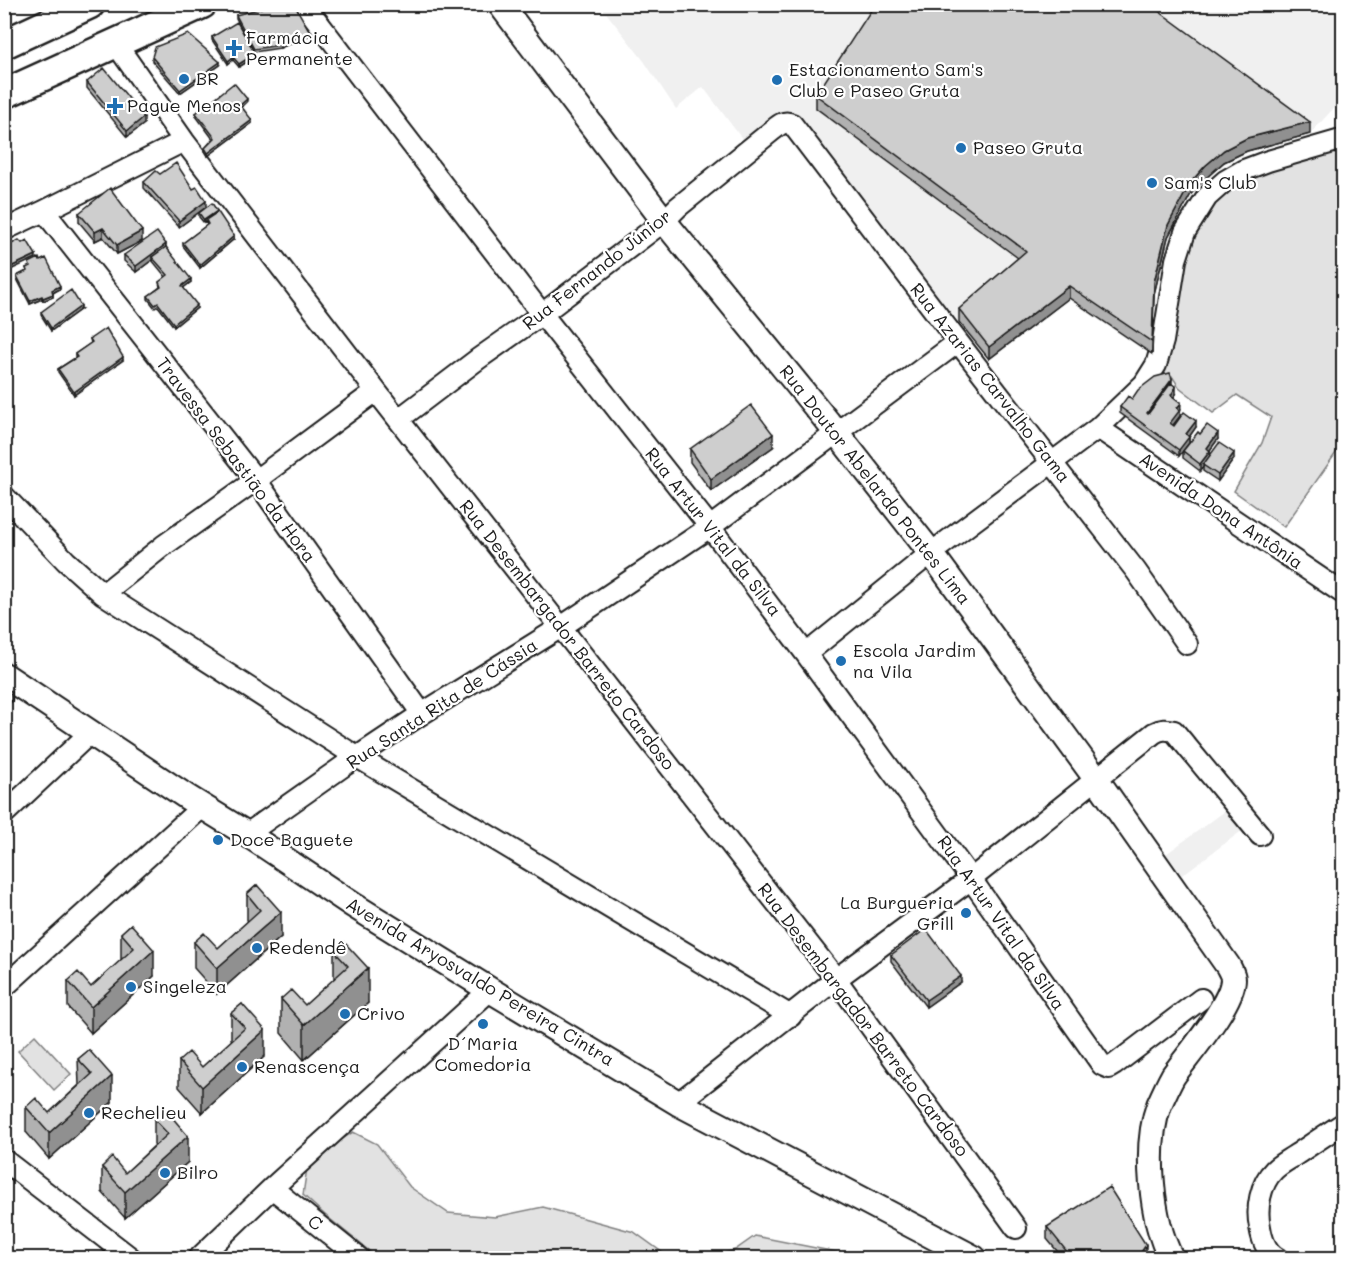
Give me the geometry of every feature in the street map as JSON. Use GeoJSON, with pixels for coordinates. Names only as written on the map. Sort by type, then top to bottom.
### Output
{"type":"FeatureCollection","features":[{"type":"Feature","properties":{"kind":"highway"},"geometry":{"type":"LineString","coordinates":[[4,44],[90,4]]}},
{"type":"Feature","properties":{"kind":"highway"},"geometry":{"type":"LineString","coordinates":[[4,94],[202,4]]}},
{"type":"Feature","properties":{"kind":"main road","name":"Rua Doutor Abelardo Pontes Lima"},"geometry":{"type":"LineString","coordinates":[[500,4],[664,221],[836,432],[931,553],[1097,780],[1228,966],[1233,978],[1230,992],[1217,1015],[1172,1078],[1159,1106],[1153,1130],[1151,1180],[1158,1220],[1169,1257]]}},
{"type":"Feature","properties":{"kind":"main road","name":"Avenida Aryosvaldo Pereira Cintra"},"geometry":{"type":"LineString","coordinates":[[4,675],[353,905],[678,1103],[974,1258]]}},
{"type":"Feature","properties":{"kind":"street","name":"Rua Artur Vital da Silva"},"geometry":{"type":"LineString","coordinates":[[304,4],[806,654],[971,879],[1102,1065],[1109,1068],[1114,1065],[1201,999]]}},
{"type":"Feature","properties":{"kind":"street","name":"Rua Desembargador Barreto Cardoso"},"geometry":{"type":"LineString","coordinates":[[116,44],[184,141],[376,391],[836,979],[1016,1228]]}},
{"type":"Feature","properties":{"kind":"street","name":"Rua Fernando Júnior"},"geometry":{"type":"LineString","coordinates":[[399,419],[664,221],[678,207],[782,123],[792,124]]}},
{"type":"Feature","properties":{"kind":"street","name":"Rua Azarias Carvalho Gama"},"geometry":{"type":"LineString","coordinates":[[792,124],[1136,571],[1187,644]]}},
{"type":"Feature","properties":{"kind":"street"},"geometry":{"type":"LineString","coordinates":[[806,654],[931,553],[1098,428],[1144,384],[1156,365],[1163,341],[1176,260],[1185,232],[1207,197],[1225,181],[1244,170],[1344,139]]}},
{"type":"Feature","properties":{"kind":"street"},"geometry":{"type":"LineString","coordinates":[[4,230],[184,141]]}},
{"type":"Feature","properties":{"kind":"street","name":"Travessa Sebastião da Hora"},"geometry":{"type":"LineString","coordinates":[[44,211],[256,480],[422,714]]}},
{"type":"Feature","properties":{"kind":"street","name":"Rua Santa Rita de Cássia"},"geometry":{"type":"LineString","coordinates":[[247,834],[357,757],[561,627],[710,527],[958,342]]}},
{"type":"Feature","properties":{"kind":"street"},"geometry":{"type":"LineString","coordinates":[[103,594],[163,546],[376,391]]}},
{"type":"Feature","properties":{"kind":"street","name":"Avenida Dona Antônia"},"geometry":{"type":"LineString","coordinates":[[1098,428],[1344,594]]}},
{"type":"Feature","properties":{"kind":"street"},"geometry":{"type":"LineString","coordinates":[[4,496],[66,561],[103,594],[357,757],[791,1016]]}},
{"type":"Feature","properties":{"kind":"street"},"geometry":{"type":"LineString","coordinates":[[678,1103],[836,979],[971,879],[1159,730],[1174,731],[1260,835]]}},
{"type":"Feature","properties":{"kind":"street"},"geometry":{"type":"LineString","coordinates":[[4,814],[90,733]]}},
{"type":"Feature","properties":{"kind":"street"},"geometry":{"type":"LineString","coordinates":[[4,987],[202,807]]}},
{"type":"Feature","properties":{"kind":"street"},"geometry":{"type":"LineString","coordinates":[[199,1258],[272,1188],[490,990]]}},
{"type":"Feature","properties":{"kind":"street"},"geometry":{"type":"LineString","coordinates":[[1277,1258],[1271,1255],[1263,1242],[1259,1225],[1260,1196],[1265,1183],[1273,1171],[1344,1123]]}},
{"type":"Feature","properties":{"kind":"street"},"geometry":{"type":"LineString","coordinates":[[4,1160],[131,1258]]}},
{"type":"Feature","properties":{"kind":"street","name":"C"},"geometry":{"type":"LineString","coordinates":[[272,1188],[358,1258]]}},
{"type":"Feature","properties":{"kind":"shaded area"},"geometry":{"type":"Polygon","coordinates":[[[600,5],[1343,5],[1343,98],[1310,134],[1247,151],[1224,162],[1191,194],[1168,237],[1154,294],[1152,354],[1069,298],[989,359],[812,139],[764,127],[743,140],[703,87],[676,109],[644,61],[600,5]]]}},
{"type":"Feature","properties":{"kind":"shaded area"},"geometry":{"type":"Polygon","coordinates":[[[1343,147],[1343,443],[1284,527],[1234,491],[1262,443],[1271,417],[1237,395],[1213,413],[1179,387],[1172,376],[1156,378],[1189,229],[1218,193],[1259,168],[1343,147]]]}},
{"type":"Feature","properties":{"kind":"shaded area"},"geometry":{"type":"Polygon","coordinates":[[[1228,809],[1243,830],[1182,875],[1166,854],[1228,809]]]}},
{"type":"Feature","properties":{"kind":"shaded area"},"geometry":{"type":"Polygon","coordinates":[[[35,1035],[71,1074],[54,1090],[18,1051],[35,1035]]]}},
{"type":"Feature","properties":{"kind":"shaded area"},"geometry":{"type":"Polygon","coordinates":[[[353,1132],[377,1144],[410,1187],[448,1213],[495,1217],[543,1207],[634,1232],[670,1258],[378,1258],[303,1195],[308,1161],[353,1132]]]}},
{"type":"Feature","properties":{"kind":"shaded area"},"geometry":{"type":"Polygon","coordinates":[[[755,1236],[836,1252],[853,1258],[705,1258],[735,1250],[755,1236]]]}},
{"type":"Feature","properties":{"kind":"building"},"geometry":{"type":"Polygon","coordinates":[[[268,4],[294,4],[310,32],[280,45],[254,49],[236,15],[268,4]]]}},
{"type":"Feature","properties":{"kind":"building","name":"Sam's Club"},"geometry":{"type":"Polygon","coordinates":[[[875,4],[1149,4],[1310,122],[1247,138],[1224,150],[1191,182],[1168,225],[1154,282],[1152,342],[1069,286],[989,347],[959,309],[1026,251],[816,95],[875,4]]]}},
{"type":"Feature","properties":{"kind":"building","name":"Farmácia Permanente"},"geometry":{"type":"Polygon","coordinates":[[[237,22],[255,54],[239,64],[233,57],[228,61],[212,37],[237,22]]]}},
{"type":"Feature","properties":{"kind":"building","name":"BR"},"geometry":{"type":"Polygon","coordinates":[[[188,34],[220,62],[180,90],[152,57],[155,47],[188,34]]]}},
{"type":"Feature","properties":{"kind":"building","name":"Pague Menos"},"geometry":{"type":"Polygon","coordinates":[[[104,68],[144,117],[127,131],[87,82],[104,68]]]}},
{"type":"Feature","properties":{"kind":"building"},"geometry":{"type":"Polygon","coordinates":[[[234,83],[247,99],[240,105],[252,120],[208,153],[205,148],[215,138],[196,113],[234,83]]]}},
{"type":"Feature","properties":{"kind":"building"},"geometry":{"type":"Polygon","coordinates":[[[176,163],[193,189],[197,187],[206,201],[179,221],[144,182],[156,171],[160,174],[176,163]]]}},
{"type":"Feature","properties":{"kind":"building"},"geometry":{"type":"Polygon","coordinates":[[[110,188],[142,231],[117,245],[103,228],[95,232],[79,213],[110,188]]]}},
{"type":"Feature","properties":{"kind":"building"},"geometry":{"type":"Polygon","coordinates":[[[212,203],[217,211],[204,220],[199,213],[212,203]]]}},
{"type":"Feature","properties":{"kind":"building"},"geometry":{"type":"Polygon","coordinates":[[[218,212],[234,236],[200,265],[183,243],[208,224],[206,220],[218,212]]]}},
{"type":"Feature","properties":{"kind":"building"},"geometry":{"type":"Polygon","coordinates":[[[157,232],[166,244],[136,266],[124,255],[157,232]]]}},
{"type":"Feature","properties":{"kind":"building"},"geometry":{"type":"Polygon","coordinates":[[[19,240],[22,243],[27,240],[36,255],[4,270],[4,248],[19,240]]]}},
{"type":"Feature","properties":{"kind":"building"},"geometry":{"type":"Polygon","coordinates":[[[166,247],[191,279],[182,286],[197,305],[174,324],[158,303],[155,305],[148,296],[161,287],[159,282],[168,275],[152,257],[166,247]]]}},
{"type":"Feature","properties":{"kind":"building"},"geometry":{"type":"Polygon","coordinates":[[[39,258],[40,261],[46,258],[60,286],[52,290],[53,294],[30,301],[17,276],[27,271],[29,263],[39,258]]]}},
{"type":"Feature","properties":{"kind":"building"},"geometry":{"type":"Polygon","coordinates":[[[71,290],[81,306],[51,328],[41,312],[71,290]]]}},
{"type":"Feature","properties":{"kind":"building"},"geometry":{"type":"Polygon","coordinates":[[[106,328],[123,357],[74,392],[58,369],[77,357],[75,354],[92,342],[90,339],[106,328]]]}},
{"type":"Feature","properties":{"kind":"building"},"geometry":{"type":"Polygon","coordinates":[[[1170,373],[1172,379],[1147,413],[1171,383],[1176,387],[1171,395],[1181,403],[1177,408],[1180,410],[1170,423],[1174,426],[1184,412],[1196,421],[1186,434],[1189,437],[1179,450],[1120,407],[1128,396],[1132,399],[1138,390],[1155,377],[1170,373]]]}},
{"type":"Feature","properties":{"kind":"building"},"geometry":{"type":"Polygon","coordinates":[[[751,405],[773,434],[711,479],[690,449],[751,405]]]}},
{"type":"Feature","properties":{"kind":"building"},"geometry":{"type":"Polygon","coordinates":[[[1207,425],[1218,433],[1207,448],[1210,451],[1200,464],[1183,451],[1198,432],[1200,434],[1207,425]]]}},
{"type":"Feature","properties":{"kind":"building"},"geometry":{"type":"Polygon","coordinates":[[[1219,443],[1234,453],[1218,475],[1203,465],[1219,443]]]}},
{"type":"Feature","properties":{"kind":"building"},"geometry":{"type":"Polygon","coordinates":[[[4,686],[12,692],[4,700],[4,686]]]}},
{"type":"Feature","properties":{"kind":"building"},"geometry":{"type":"Polygon","coordinates":[[[257,885],[281,912],[217,968],[194,942],[204,933],[218,948],[260,910],[247,894],[257,885]]]}},
{"type":"Feature","properties":{"kind":"building"},"geometry":{"type":"Polygon","coordinates":[[[131,924],[154,950],[91,1007],[68,981],[78,972],[91,987],[134,948],[121,933],[131,924]]]}},
{"type":"Feature","properties":{"kind":"building"},"geometry":{"type":"Polygon","coordinates":[[[926,929],[961,976],[926,1000],[891,955],[926,929]]]}},
{"type":"Feature","properties":{"kind":"building"},"geometry":{"type":"Polygon","coordinates":[[[344,942],[368,968],[304,1025],[281,999],[291,990],[305,1005],[348,966],[334,951],[344,942]]]}},
{"type":"Feature","properties":{"kind":"building"},"geometry":{"type":"Polygon","coordinates":[[[242,1004],[265,1030],[202,1087],[179,1061],[189,1052],[202,1067],[245,1028],[231,1013],[242,1004]]]}},
{"type":"Feature","properties":{"kind":"building"},"geometry":{"type":"Polygon","coordinates":[[[89,1050],[112,1076],[49,1133],[26,1107],[36,1098],[49,1113],[92,1074],[78,1059],[89,1050]]]}},
{"type":"Feature","properties":{"kind":"building"},"geometry":{"type":"Polygon","coordinates":[[[165,1109],[188,1136],[125,1192],[102,1167],[112,1157],[125,1173],[168,1134],[154,1119],[165,1109]]]}},
{"type":"Feature","properties":{"kind":"building"},"geometry":{"type":"Polygon","coordinates":[[[1109,1187],[1146,1245],[1137,1258],[1072,1258],[1047,1227],[1109,1187]]]}},
{"type":"Feature","properties":{"kind":"place","name":"Farmácia Permanente"},"geometry":{"type":"Point","coordinates":[234,48]}},
{"type":"Feature","properties":{"kind":"place","name":"BR"},"geometry":{"type":"Point","coordinates":[184,79]}},
{"type":"Feature","properties":{"kind":"place","name":"Estacionamento Sam's Club e Paseo Gruta"},"geometry":{"type":"Point","coordinates":[777,80]}},
{"type":"Feature","properties":{"kind":"place","name":"Pague Menos"},"geometry":{"type":"Point","coordinates":[115,106]}},
{"type":"Feature","properties":{"kind":"place","name":"Paseo Gruta"},"geometry":{"type":"Point","coordinates":[961,148]}},
{"type":"Feature","properties":{"kind":"place","name":"Sam's Club"},"geometry":{"type":"Point","coordinates":[1152,183]}},
{"type":"Feature","properties":{"kind":"place","name":"Escola Jardim na Vila"},"geometry":{"type":"Point","coordinates":[841,661]}},
{"type":"Feature","properties":{"kind":"place","name":"Doce Baguete"},"geometry":{"type":"Point","coordinates":[218,840]}},
{"type":"Feature","properties":{"kind":"place","name":"La Burgueria Grill"},"geometry":{"type":"Point","coordinates":[966,913]}},
{"type":"Feature","properties":{"kind":"place","name":"Redendê"},"geometry":{"type":"Point","coordinates":[257,948]}},
{"type":"Feature","properties":{"kind":"place","name":"Singeleza"},"geometry":{"type":"Point","coordinates":[131,987]}},
{"type":"Feature","properties":{"kind":"place","name":"Crivo"},"geometry":{"type":"Point","coordinates":[345,1014]}},
{"type":"Feature","properties":{"kind":"place","name":"D´Maria Comedoria"},"geometry":{"type":"Point","coordinates":[483,1024]}},
{"type":"Feature","properties":{"kind":"place","name":"Renascença"},"geometry":{"type":"Point","coordinates":[242,1067]}},
{"type":"Feature","properties":{"kind":"place","name":"Rechelieu"},"geometry":{"type":"Point","coordinates":[89,1113]}},
{"type":"Feature","properties":{"kind":"place","name":"Bilro"},"geometry":{"type":"Point","coordinates":[165,1173]}}]}
